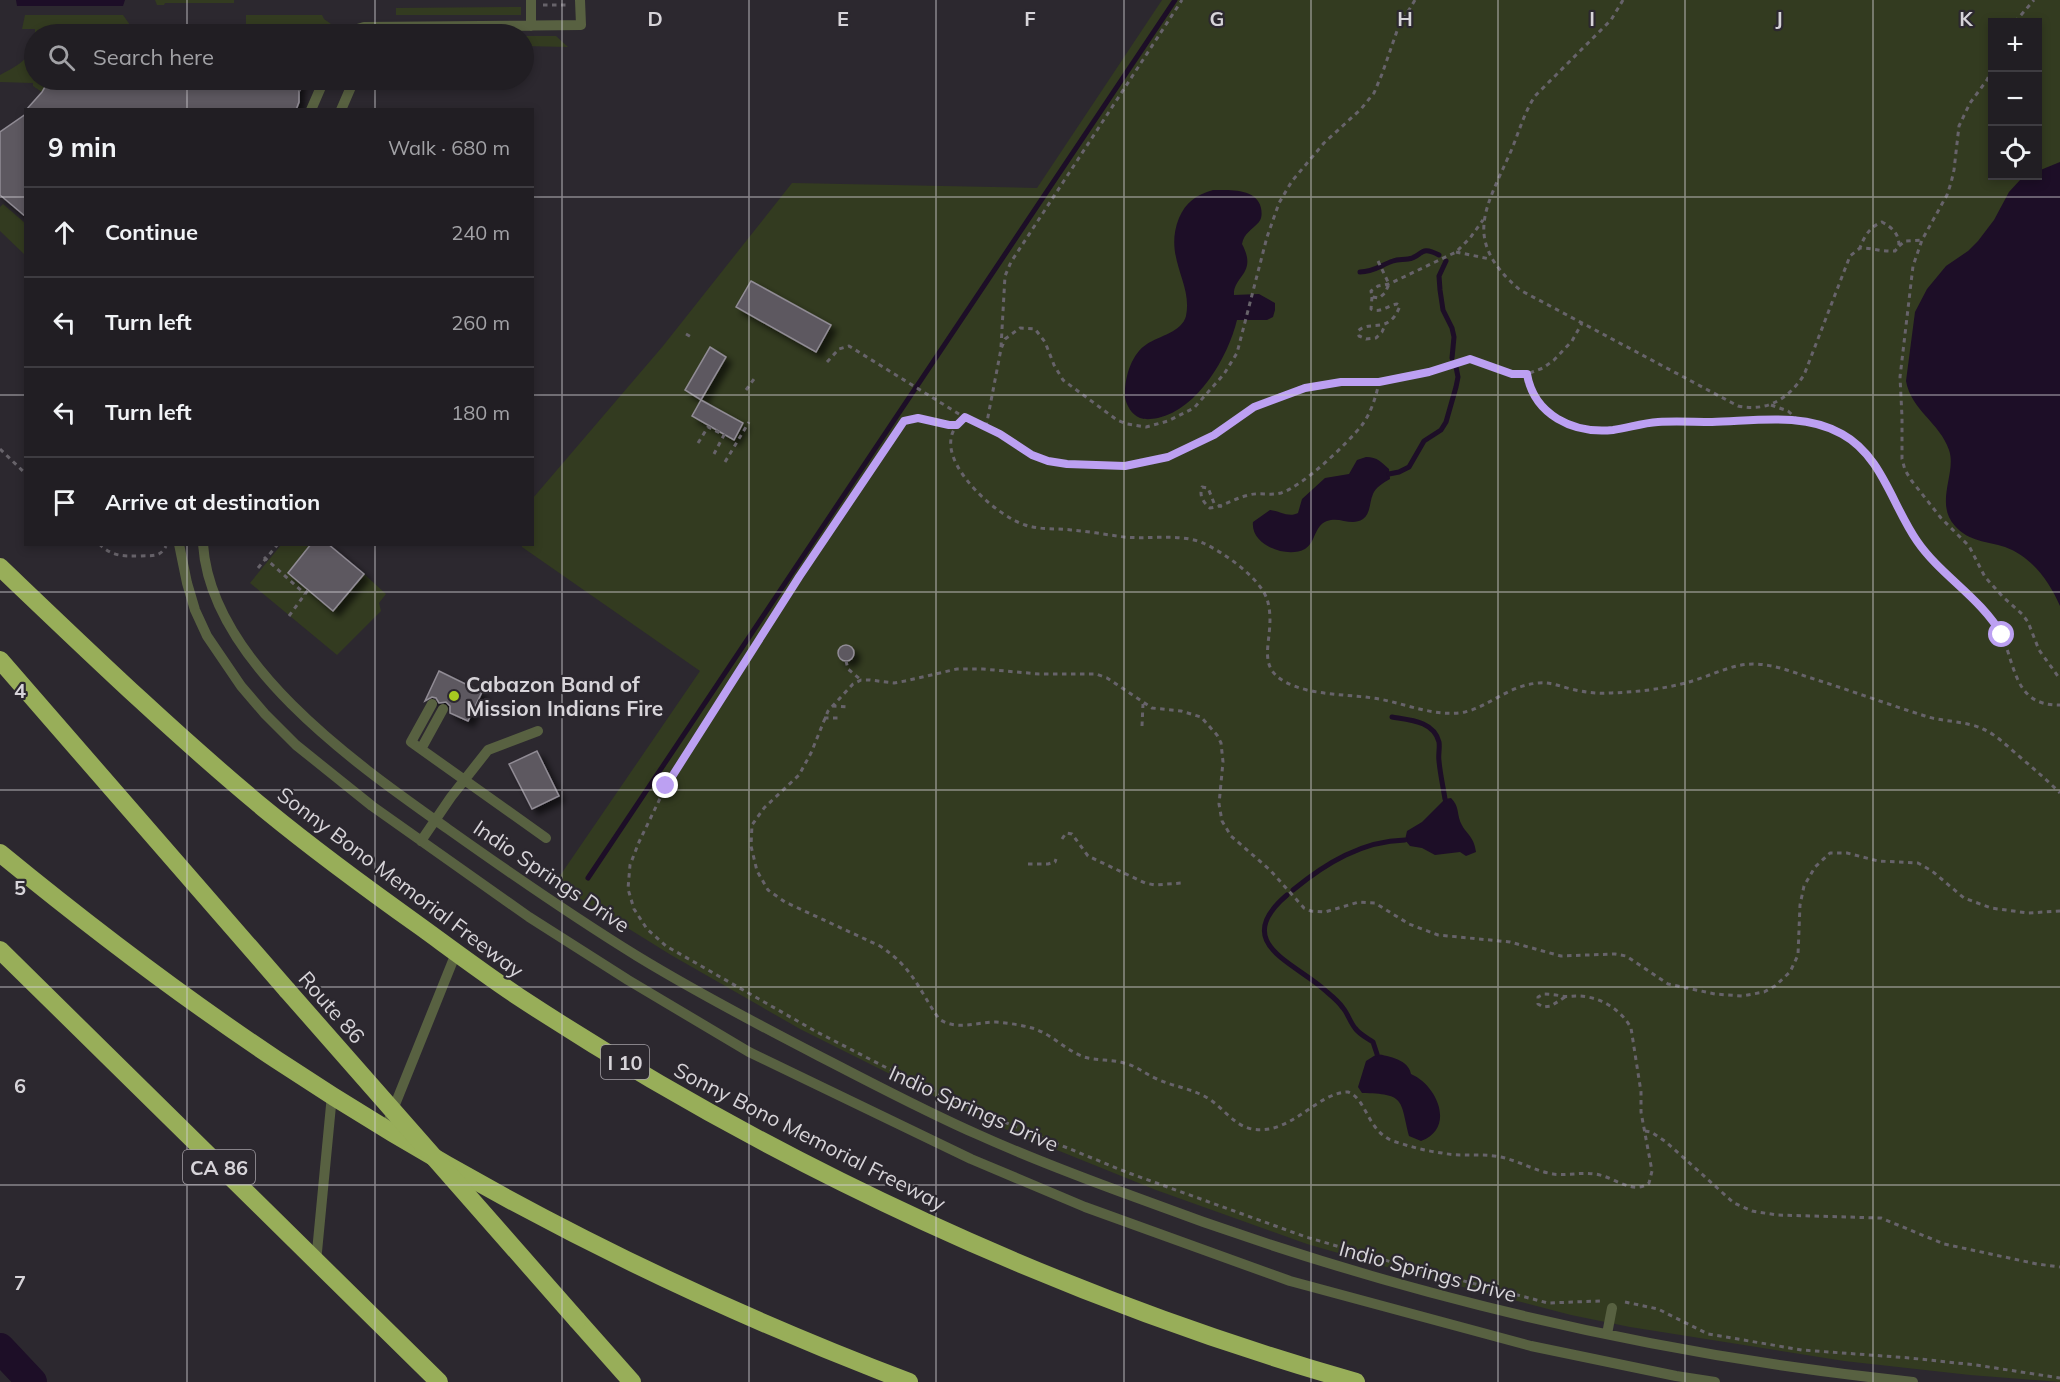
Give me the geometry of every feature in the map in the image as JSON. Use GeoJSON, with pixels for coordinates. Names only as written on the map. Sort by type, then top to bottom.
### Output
{"type":"FeatureCollection","features":[{"type":"Feature","properties":{"kind":"highway","name":"Sonny Bono Memorial Freeway"},"geometry":{"type":"LineString","coordinates":[[0,567],[176,733],[269,813],[368,889],[519,997],[678,1095],[822,1172],[918,1219],[1015,1262],[1146,1315],[1285,1362],[1356,1382]]}},
{"type":"Feature","properties":{"kind":"highway","name":"Route 86"},"geometry":{"type":"LineString","coordinates":[[0,660],[632,1382]]}},
{"type":"Feature","properties":{"kind":"highway"},"geometry":{"type":"LineString","coordinates":[[0,854],[62,904],[277,1060],[484,1186],[624,1259],[740,1314],[909,1382]]}},
{"type":"Feature","properties":{"kind":"highway","name":"CA 86"},"geometry":{"type":"LineString","coordinates":[[0,950],[439,1382]]}},
{"type":"Feature","properties":{"kind":"lane"},"geometry":{"type":"LineString","coordinates":[[534,26],[580,25],[580,0]]}},
{"type":"Feature","properties":{"kind":"lane"},"geometry":{"type":"LineString","coordinates":[[531,24],[536,2]]}},
{"type":"Feature","properties":{"kind":"lane"},"geometry":{"type":"LineString","coordinates":[[312,108],[320,90]]}},
{"type":"Feature","properties":{"kind":"lane"},"geometry":{"type":"LineString","coordinates":[[342,108],[350,90]]}},
{"type":"Feature","properties":{"kind":"lane"},"geometry":{"type":"LineString","coordinates":[[179,546],[195,610],[207,636],[241,686],[264,714],[296,745],[372,806],[549,930],[749,1052],[971,1159],[1085,1207],[1290,1281],[1531,1346],[1715,1382]]}},
{"type":"Feature","properties":{"kind":"lane","name":"Indio Springs Drive"},"geometry":{"type":"LineString","coordinates":[[203,546],[206,564],[218,601],[229,625],[261,670],[283,697],[313,726],[387,786],[543,896],[641,958],[765,1028],[890,1093],[981,1136],[1169,1210],[1301,1256],[1411,1289],[1540,1320],[1683,1349],[1830,1373],[1913,1382]]}},
{"type":"Feature","properties":{"kind":"lane"},"geometry":{"type":"LineString","coordinates":[[432,704],[411,741],[546,838]]}},
{"type":"Feature","properties":{"kind":"lane"},"geometry":{"type":"LineString","coordinates":[[422,749],[443,709]]}},
{"type":"Feature","properties":{"kind":"lane"},"geometry":{"type":"LineString","coordinates":[[421,841],[488,750],[538,730]]}},
{"type":"Feature","properties":{"kind":"lane"},"geometry":{"type":"LineString","coordinates":[[386,1127],[456,953]]}},
{"type":"Feature","properties":{"kind":"lane"},"geometry":{"type":"LineString","coordinates":[[316,1263],[332,1095]]}},
{"type":"Feature","properties":{"kind":"lane"},"geometry":{"type":"LineString","coordinates":[[1606,1334],[1612,1308]]}},
{"type":"Feature","properties":{"kind":"path"},"geometry":{"type":"LineString","coordinates":[[986,427],[1001,349],[1005,276],[1011,262],[1182,0]]}},
{"type":"Feature","properties":{"kind":"path"},"geometry":{"type":"LineString","coordinates":[[1001,349],[1005,339],[1020,328],[1035,329],[1045,342],[1063,380],[1117,420],[1127,424],[1146,426],[1168,422],[1194,408],[1232,363],[1241,341],[1244,321],[1267,237],[1283,195],[1324,143],[1361,109],[1374,93],[1383,74],[1398,28],[1415,0]]}},
{"type":"Feature","properties":{"kind":"path"},"geometry":{"type":"LineString","coordinates":[[1623,0],[1611,20],[1546,83],[1530,103],[1488,202],[1484,219],[1485,243],[1491,259],[1520,290],[1738,406],[1748,408],[1780,402],[1788,396],[1804,375],[1850,256],[1860,248],[1875,224],[1882,222],[1891,227],[1899,237],[1899,246]]}},
{"type":"Feature","properties":{"kind":"path"},"geometry":{"type":"LineString","coordinates":[[2018,18],[2034,0]]}},
{"type":"Feature","properties":{"kind":"path"},"geometry":{"type":"LineString","coordinates":[[536,2],[560,5]]}},
{"type":"Feature","properties":{"kind":"path"},"geometry":{"type":"LineString","coordinates":[[1991,72],[1970,103],[1959,126],[1951,183],[1947,195],[1922,240],[1913,266],[1900,377],[1901,451],[1905,470],[1941,518],[1970,546],[1985,577],[2028,622],[2039,650],[2060,679]]}},
{"type":"Feature","properties":{"kind":"path"},"geometry":{"type":"LineString","coordinates":[[1385,325],[1361,328],[1358,331],[1359,336],[1366,339],[1376,338],[1395,316],[1400,306],[1393,305],[1373,311],[1371,291],[1456,252],[1484,219]]}},
{"type":"Feature","properties":{"kind":"path"},"geometry":{"type":"LineString","coordinates":[[1860,248],[1885,252],[1895,251],[1905,241],[1922,240]]}},
{"type":"Feature","properties":{"kind":"path"},"geometry":{"type":"LineString","coordinates":[[1456,252],[1491,259]]}},
{"type":"Feature","properties":{"kind":"path"},"geometry":{"type":"LineString","coordinates":[[1378,261],[1389,284]]}},
{"type":"Feature","properties":{"kind":"path"},"geometry":{"type":"LineString","coordinates":[[1372,297],[1379,298],[1385,293],[1389,284]]}},
{"type":"Feature","properties":{"kind":"path"},"geometry":{"type":"LineString","coordinates":[[827,362],[834,352],[849,346],[958,414],[1000,434],[1032,455],[1048,461],[1067,464],[1125,466],[1168,457],[1214,435],[1254,407],[1279,396],[1326,383],[1379,382],[1429,372],[1470,359],[1512,374],[1527,374],[1543,368],[1554,360],[1572,341],[1582,323]]}},
{"type":"Feature","properties":{"kind":"path"},"geometry":{"type":"LineString","coordinates":[[686,334],[693,338]]}},
{"type":"Feature","properties":{"kind":"path"},"geometry":{"type":"LineString","coordinates":[[1527,374],[1530,387],[1550,414],[1565,423],[1587,429],[1611,430],[1656,422],[1752,420],[1800,422],[1829,428],[1843,434],[1865,452],[1886,484],[1916,540],[1935,562],[1984,608],[1996,624],[2022,690],[2038,703],[2049,706],[2060,705]]}},
{"type":"Feature","properties":{"kind":"path"},"geometry":{"type":"LineString","coordinates":[[746,390],[754,379]]}},
{"type":"Feature","properties":{"kind":"path"},"geometry":{"type":"LineString","coordinates":[[1222,507],[1214,503],[1208,488],[1202,487],[1200,493],[1203,502],[1210,508],[1222,507],[1249,494],[1280,493],[1293,487],[1312,472],[1338,451],[1363,424],[1377,395],[1379,382]]}},
{"type":"Feature","properties":{"kind":"path"},"geometry":{"type":"LineString","coordinates":[[1771,405],[1788,411],[1800,422]]}},
{"type":"Feature","properties":{"kind":"path"},"geometry":{"type":"LineString","coordinates":[[965,417],[951,435],[950,442],[955,462],[961,474],[1012,520],[1043,529],[1066,529],[1127,538],[1188,539],[1202,543],[1245,571],[1262,590],[1267,600],[1269,663],[1277,677],[1286,683],[1329,694],[1373,698],[1449,713],[1465,712],[1515,689],[1536,683],[1551,682],[1589,693],[1611,693],[1667,688],[1742,665],[1773,666],[1920,715],[1984,729],[2043,776],[2060,793]]}},
{"type":"Feature","properties":{"kind":"path"},"geometry":{"type":"LineString","coordinates":[[957,425],[918,418],[904,421],[799,577],[666,786],[630,865],[628,889],[634,909],[647,929],[666,946],[876,1063],[980,1112],[1126,1172],[1306,1237],[1395,1263],[1548,1303],[1602,1301]]}},
{"type":"Feature","properties":{"kind":"path"},"geometry":{"type":"LineString","coordinates":[[725,462],[749,422]]}},
{"type":"Feature","properties":{"kind":"path"},"geometry":{"type":"LineString","coordinates":[[698,443],[708,427],[724,435],[714,454]]}},
{"type":"Feature","properties":{"kind":"path"},"geometry":{"type":"LineString","coordinates":[[0,449],[24,472]]}},
{"type":"Feature","properties":{"kind":"path"},"geometry":{"type":"LineString","coordinates":[[101,546],[112,555],[128,557],[156,556],[165,549]]}},
{"type":"Feature","properties":{"kind":"path"},"geometry":{"type":"LineString","coordinates":[[258,568],[276,546]]}},
{"type":"Feature","properties":{"kind":"path"},"geometry":{"type":"LineString","coordinates":[[265,558],[305,594]]}},
{"type":"Feature","properties":{"kind":"path"},"geometry":{"type":"LineString","coordinates":[[289,616],[308,590]]}},
{"type":"Feature","properties":{"kind":"path"},"geometry":{"type":"LineString","coordinates":[[846,661],[848,669],[861,680]]}},
{"type":"Feature","properties":{"kind":"path"},"geometry":{"type":"LineString","coordinates":[[1564,997],[1551,1006],[1543,1007],[1538,1004],[1539,997],[1544,994],[1595,998],[1616,1010],[1628,1022],[1634,1039],[1652,1170],[1649,1184],[1638,1188],[1598,1174],[1554,1174],[1500,1157],[1441,1153],[1392,1140],[1373,1126],[1356,1096],[1348,1092],[1332,1096],[1282,1125],[1267,1129],[1252,1129],[1238,1123],[1204,1096],[1157,1080],[1125,1063],[1084,1057],[1042,1032],[1010,1023],[953,1025],[945,1023],[939,1019],[910,971],[891,954],[880,946],[785,902],[768,890],[756,871],[751,846],[752,825],[764,808],[799,775],[811,753],[824,718],[832,706],[853,684],[861,680],[905,681],[946,670],[971,668],[1040,674],[1083,673],[1107,678],[1152,708],[1194,713],[1209,724],[1217,735],[1223,753],[1219,804],[1222,821],[1231,836],[1270,870],[1304,908],[1311,910],[1334,911],[1367,902],[1375,903],[1409,924],[1438,935],[1510,942],[1561,956],[1616,954],[1626,956],[1668,984],[1715,994],[1742,996],[1764,992],[1775,986],[1790,972],[1797,956],[1800,905],[1804,886],[1815,867],[1830,853],[1847,853],[1878,861],[1918,862],[1964,898],[1991,908],[2028,913],[2060,911]]}},
{"type":"Feature","properties":{"kind":"path"},"geometry":{"type":"LineString","coordinates":[[1142,726],[1143,703]]}},
{"type":"Feature","properties":{"kind":"path"},"geometry":{"type":"LineString","coordinates":[[832,706],[850,707]]}},
{"type":"Feature","properties":{"kind":"path"},"geometry":{"type":"LineString","coordinates":[[824,718],[841,718]]}},
{"type":"Feature","properties":{"kind":"path"},"geometry":{"type":"LineString","coordinates":[[1062,839],[1065,833],[1072,834],[1088,855],[1145,883],[1155,885],[1182,883]]}},
{"type":"Feature","properties":{"kind":"path"},"geometry":{"type":"LineString","coordinates":[[1028,864],[1048,864],[1055,862],[1056,859]]}},
{"type":"Feature","properties":{"kind":"path"},"geometry":{"type":"LineString","coordinates":[[1645,1131],[1651,1132],[1666,1142],[1734,1203],[1752,1211],[1777,1215],[1881,1218],[1944,1244],[2060,1267]]}},
{"type":"Feature","properties":{"kind":"path"},"geometry":{"type":"LineString","coordinates":[[1624,1302],[1658,1309],[1708,1335],[1802,1350],[1943,1361],[2060,1378]]}},
{"type":"Feature","properties":{"kind":"green space"},"geometry":{"type":"Polygon","coordinates":[[[155,0],[234,0],[234,3],[157,5],[155,0]]]}},
{"type":"Feature","properties":{"kind":"green space"},"geometry":{"type":"Polygon","coordinates":[[[1162,0],[2060,0],[2060,1382],[1844,1361],[1630,1327],[1571,1315],[1307,1244],[1156,1190],[1005,1129],[932,1095],[800,1029],[671,955],[555,883],[700,671],[522,547],[534,546],[534,497],[663,346],[792,183],[1037,188],[1162,0]]]}},
{"type":"Feature","properties":{"kind":"green space"},"geometry":{"type":"Polygon","coordinates":[[[521,7],[521,15],[396,15],[396,8],[521,7]]]}},
{"type":"Feature","properties":{"kind":"green space"},"geometry":{"type":"Polygon","coordinates":[[[25,15],[123,15],[129,24],[24,24],[24,29],[22,29],[25,15]]]}},
{"type":"Feature","properties":{"kind":"green space"},"geometry":{"type":"Polygon","coordinates":[[[246,15],[322,15],[331,24],[246,24],[246,15]]]}},
{"type":"Feature","properties":{"kind":"green space"},"geometry":{"type":"Polygon","coordinates":[[[534,36],[556,36],[568,47],[534,46],[534,36]]]}},
{"type":"Feature","properties":{"kind":"green space"},"geometry":{"type":"Polygon","coordinates":[[[24,60],[24,83],[0,82],[0,75],[24,60]]]}},
{"type":"Feature","properties":{"kind":"green space"},"geometry":{"type":"Polygon","coordinates":[[[3,204],[24,222],[24,254],[0,231],[0,207],[3,204]]]}},
{"type":"Feature","properties":{"kind":"green space"},"geometry":{"type":"Polygon","coordinates":[[[280,546],[310,546],[288,573],[333,610],[364,574],[386,594],[379,603],[381,611],[337,655],[250,583],[280,546]]]}},
{"type":"Feature","properties":{"kind":"shaded area"},"geometry":{"type":"Polygon","coordinates":[[[16,0],[125,0],[123,6],[17,6],[16,0]]]}},
{"type":"Feature","properties":{"kind":"shaded area"},"geometry":{"type":"Polygon","coordinates":[[[2060,162],[2060,606],[2045,579],[2031,563],[2015,551],[1972,538],[1955,526],[1946,508],[1951,459],[1949,450],[1945,440],[1914,400],[1906,381],[1915,312],[1927,289],[1946,266],[1978,241],[1994,220],[2009,192],[2020,180],[2042,180],[2042,169],[2060,162]]]}},
{"type":"Feature","properties":{"kind":"shaded area"},"geometry":{"type":"Polygon","coordinates":[[[1213,190],[1242,192],[1258,201],[1262,214],[1259,222],[1243,240],[1247,262],[1234,295],[1259,294],[1275,303],[1273,317],[1267,320],[1237,320],[1219,365],[1198,393],[1173,413],[1158,418],[1140,418],[1132,412],[1126,400],[1125,390],[1130,368],[1141,348],[1175,330],[1184,321],[1187,304],[1186,292],[1176,258],[1175,232],[1179,218],[1188,203],[1213,190]]]}},
{"type":"Feature","properties":{"kind":"shaded area"},"geometry":{"type":"Polygon","coordinates":[[[1366,457],[1376,459],[1389,469],[1390,479],[1374,492],[1366,517],[1354,522],[1332,520],[1323,523],[1309,546],[1297,552],[1271,548],[1257,537],[1253,522],[1270,510],[1288,515],[1298,513],[1302,499],[1325,478],[1349,474],[1357,460],[1366,457]]]}},
{"type":"Feature","properties":{"kind":"shaded area"},"geometry":{"type":"Polygon","coordinates":[[[1451,798],[1457,806],[1460,821],[1473,842],[1476,852],[1466,856],[1460,852],[1435,855],[1422,848],[1410,846],[1405,840],[1407,831],[1422,822],[1445,799],[1451,798]]]}},
{"type":"Feature","properties":{"kind":"shaded area"},"geometry":{"type":"Polygon","coordinates":[[[1377,1054],[1403,1062],[1411,1074],[1428,1087],[1435,1097],[1440,1117],[1438,1127],[1432,1135],[1421,1141],[1409,1136],[1402,1106],[1398,1101],[1386,1095],[1362,1093],[1358,1087],[1366,1061],[1377,1054]]]}},
{"type":"Feature","properties":{"kind":"building"},"geometry":{"type":"Polygon","coordinates":[[[43,90],[299,90],[299,102],[297,108],[28,108],[43,90]]]}},
{"type":"Feature","properties":{"kind":"building"},"geometry":{"type":"Polygon","coordinates":[[[24,115],[24,215],[0,195],[0,132],[24,115]]]}},
{"type":"Feature","properties":{"kind":"building"},"geometry":{"type":"Polygon","coordinates":[[[751,281],[831,325],[816,352],[736,307],[751,281]]]}},
{"type":"Feature","properties":{"kind":"building"},"geometry":{"type":"Polygon","coordinates":[[[710,347],[726,357],[701,400],[685,390],[710,347]]]}},
{"type":"Feature","properties":{"kind":"building"},"geometry":{"type":"Polygon","coordinates":[[[701,400],[743,423],[734,440],[692,416],[701,400]]]}},
{"type":"Feature","properties":{"kind":"building"},"geometry":{"type":"Polygon","coordinates":[[[309,546],[330,546],[364,574],[333,611],[288,573],[309,546]]]}},
{"type":"Feature","properties":{"kind":"building"},"geometry":{"type":"Polygon","coordinates":[[[846,645],[852,647],[854,653],[852,659],[846,661],[840,659],[838,653],[840,647],[846,645]]]}},
{"type":"Feature","properties":{"kind":"building","name":"Cabazon Band of Mission Indians Fire"},"geometry":{"type":"Polygon","coordinates":[[[439,671],[482,692],[468,721],[450,713],[450,706],[446,702],[439,703],[436,698],[432,697],[425,701],[439,671]]]}},
{"type":"Feature","properties":{"kind":"building"},"geometry":{"type":"Polygon","coordinates":[[[537,751],[559,796],[532,809],[509,764],[537,751]]]}},
{"type":"Feature","properties":{"kind":"waterway"},"geometry":{"type":"LineString","coordinates":[[588,878],[1175,0]]}},
{"type":"Feature","properties":{"kind":"waterway"},"geometry":{"type":"LineString","coordinates":[[1360,272],[1373,270],[1395,260],[1413,258],[1424,251],[1439,255]]}},
{"type":"Feature","properties":{"kind":"waterway"},"geometry":{"type":"LineString","coordinates":[[1446,261],[1439,276],[1443,310],[1454,337],[1452,358]]}},
{"type":"Feature","properties":{"kind":"waterway"},"geometry":{"type":"LineString","coordinates":[[1389,474],[1409,467],[1424,441],[1441,430],[1446,422],[1456,387],[1458,377],[1456,367]]}},
{"type":"Feature","properties":{"kind":"waterway"},"geometry":{"type":"LineString","coordinates":[[1392,717],[1420,723],[1436,735],[1439,742],[1439,766],[1445,799]]}},
{"type":"Feature","properties":{"kind":"waterway"},"geometry":{"type":"LineString","coordinates":[[1293,890],[1318,871],[1345,855],[1374,844],[1405,840]]}},
{"type":"Feature","properties":{"kind":"waterway"},"geometry":{"type":"LineString","coordinates":[[1287,895],[1271,912],[1265,927],[1266,940],[1274,951],[1338,1002],[1357,1030],[1373,1042],[1377,1054]]}},
{"type":"Feature","properties":{"kind":"waterway"},"geometry":{"type":"LineString","coordinates":[[0,1348],[32,1382]]}},
{"type":"Feature","properties":{"kind":"place","name":"Cabazon Band of Mission Indians Fire"},"geometry":{"type":"Point","coordinates":[454,696]}},
{"type":"Feature","properties":{"kind":"route"},"geometry":{"type":"LineString","coordinates":[[666,786],[799,577],[904,421],[918,418],[957,425],[965,417],[1000,434],[1032,455],[1048,461],[1125,466],[1168,457],[1214,435],[1254,407],[1279,396],[1326,383],[1379,382],[1429,372],[1470,359],[1512,374],[1527,374],[1530,387],[1542,407],[1565,423],[1587,429],[1611,430],[1656,422],[1784,420],[1815,424],[1843,434],[1865,452],[1876,466],[1916,540],[1942,569],[1984,608],[2002,635]]}}]}
